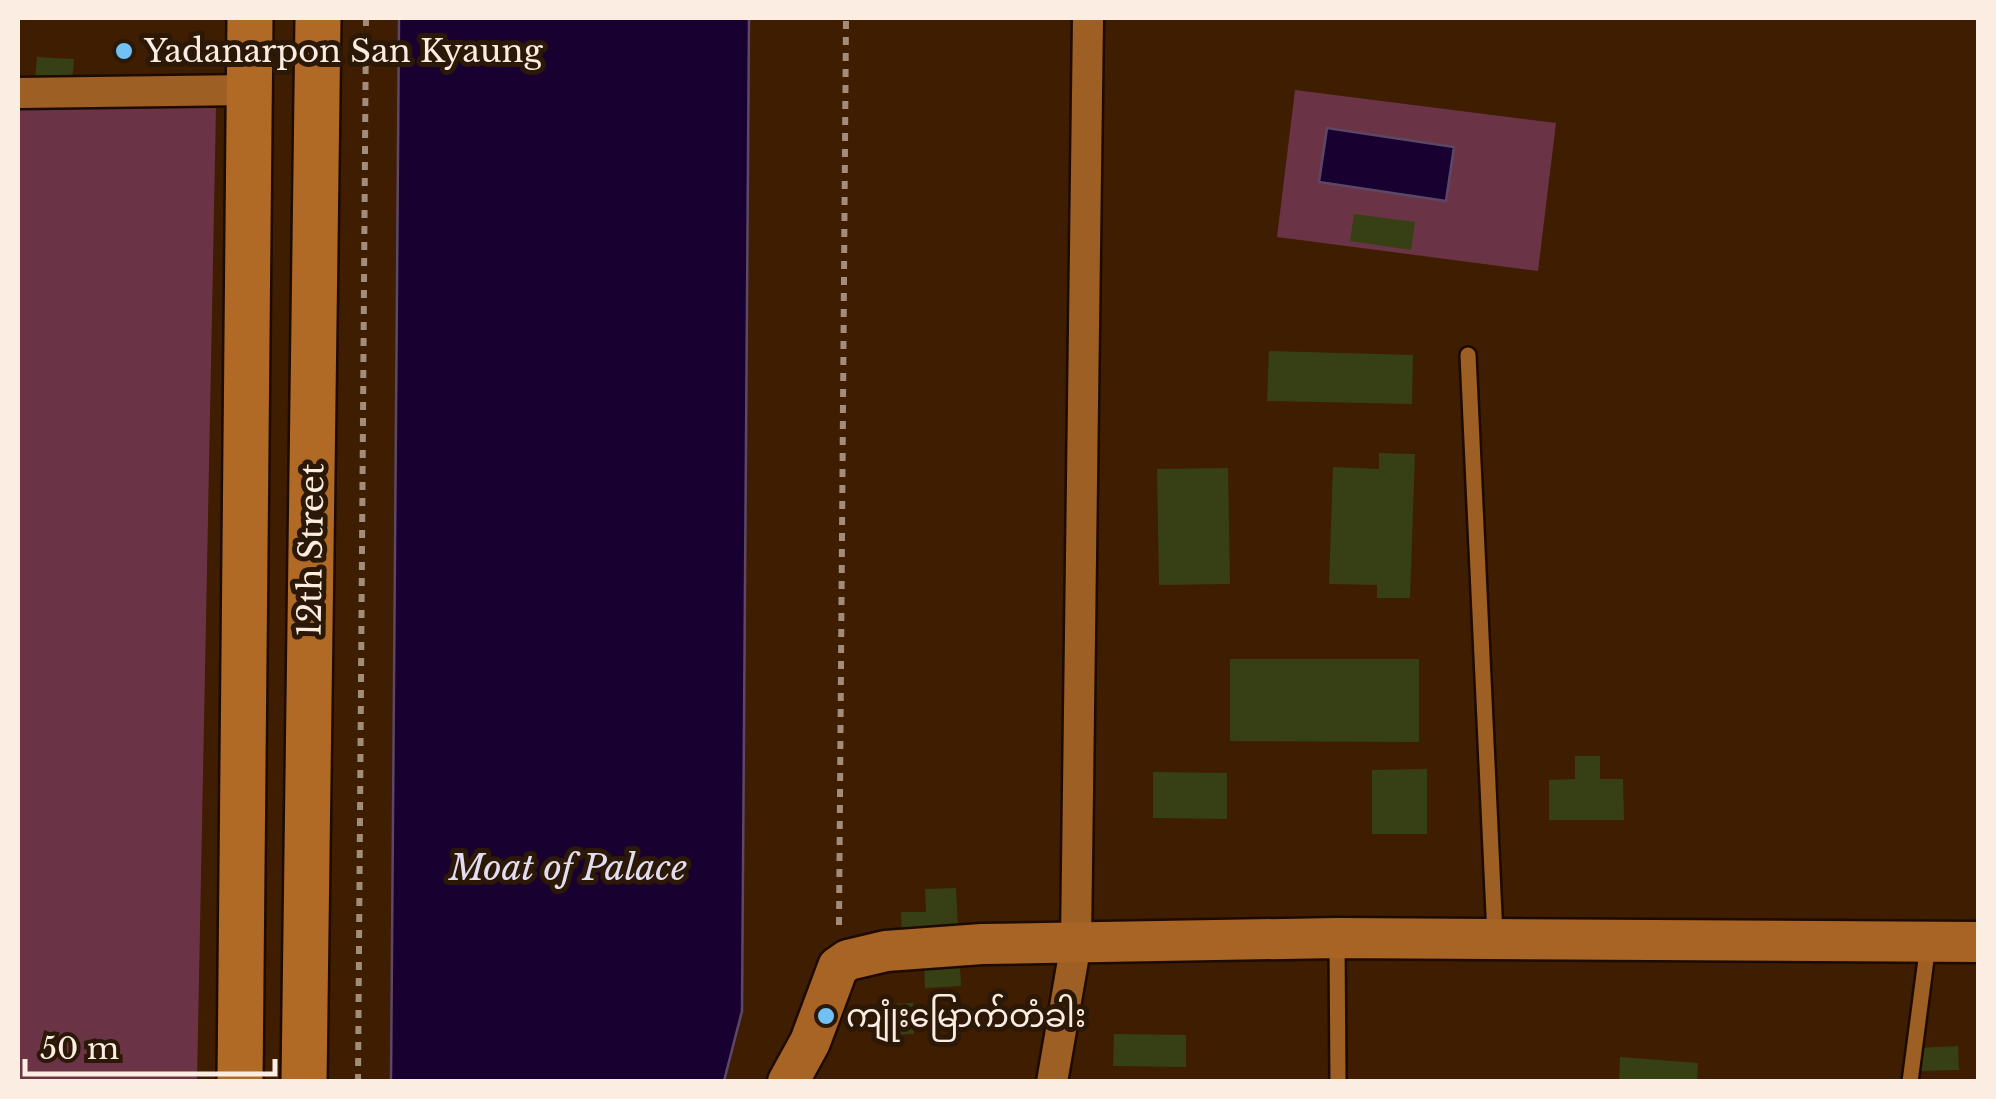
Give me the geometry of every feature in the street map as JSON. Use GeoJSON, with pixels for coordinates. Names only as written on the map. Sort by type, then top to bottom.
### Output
{"type":"FeatureCollection","features":[{"type":"Feature","properties":{"kind":"main road","name":"12th Street"},"geometry":{"type":"LineString","coordinates":[[240,1082],[250,18]]}},
{"type":"Feature","properties":{"kind":"main road","name":"12th Street"},"geometry":{"type":"LineString","coordinates":[[304,1082],[318,18]]}},
{"type":"Feature","properties":{"kind":"street"},"geometry":{"type":"LineString","coordinates":[[1052,1082],[1076,942],[1088,18]]}},
{"type":"Feature","properties":{"kind":"street"},"geometry":{"type":"LineString","coordinates":[[18,93],[249,90]]}},
{"type":"Feature","properties":{"kind":"street"},"geometry":{"type":"LineString","coordinates":[[788,1082],[810,1042],[838,967],[848,960],[886,952],[982,944],[1337,938],[1978,942]]}},
{"type":"Feature","properties":{"kind":"lane"},"geometry":{"type":"LineString","coordinates":[[1468,355],[1496,940]]}},
{"type":"Feature","properties":{"kind":"lane"},"geometry":{"type":"LineString","coordinates":[[1337,938],[1338,1082]]}},
{"type":"Feature","properties":{"kind":"lane"},"geometry":{"type":"LineString","coordinates":[[1910,1082],[1928,940]]}},
{"type":"Feature","properties":{"kind":"path"},"geometry":{"type":"LineString","coordinates":[[358,1082],[366,18]]}},
{"type":"Feature","properties":{"kind":"path"},"geometry":{"type":"LineString","coordinates":[[838,967],[846,18]]}},
{"type":"Feature","properties":{"kind":"shaded area"},"geometry":{"type":"Polygon","coordinates":[[[1295,90],[1556,123],[1538,271],[1277,237],[1295,90]]]}},
{"type":"Feature","properties":{"kind":"shaded area"},"geometry":{"type":"Polygon","coordinates":[[[18,106],[216,107],[197,1081],[18,1082],[18,106]]]}},
{"type":"Feature","properties":{"kind":"water","name":"Moat of Palace"},"geometry":{"type":"Polygon","coordinates":[[[399,18],[749,18],[742,1011],[724,1081],[391,1081],[399,18]]]}},
{"type":"Feature","properties":{"kind":"water"},"geometry":{"type":"Polygon","coordinates":[[[1327,128],[1454,147],[1446,201],[1319,182],[1327,128]]]}},
{"type":"Feature","properties":{"kind":"building"},"geometry":{"type":"Polygon","coordinates":[[[37,57],[74,59],[72,83],[35,81],[37,57]]]}},
{"type":"Feature","properties":{"kind":"building"},"geometry":{"type":"Polygon","coordinates":[[[1354,214],[1415,222],[1411,250],[1350,241],[1354,214]]]}},
{"type":"Feature","properties":{"kind":"building"},"geometry":{"type":"Polygon","coordinates":[[[1269,351],[1413,355],[1412,404],[1267,401],[1269,351]]]}},
{"type":"Feature","properties":{"kind":"building"},"geometry":{"type":"Polygon","coordinates":[[[1379,453],[1415,454],[1410,598],[1377,598],[1377,585],[1329,584],[1333,467],[1379,469],[1379,453]]]}},
{"type":"Feature","properties":{"kind":"building"},"geometry":{"type":"Polygon","coordinates":[[[1228,468],[1230,584],[1159,585],[1157,469],[1228,468]]]}},
{"type":"Feature","properties":{"kind":"building"},"geometry":{"type":"Polygon","coordinates":[[[1230,659],[1419,659],[1419,742],[1230,741],[1230,659]]]}},
{"type":"Feature","properties":{"kind":"building"},"geometry":{"type":"Polygon","coordinates":[[[1575,756],[1600,756],[1600,779],[1623,779],[1624,820],[1549,820],[1549,780],[1575,779],[1575,756]]]}},
{"type":"Feature","properties":{"kind":"building"},"geometry":{"type":"Polygon","coordinates":[[[1427,769],[1427,834],[1372,834],[1372,770],[1427,769]]]}},
{"type":"Feature","properties":{"kind":"building"},"geometry":{"type":"Polygon","coordinates":[[[1153,772],[1227,773],[1227,819],[1153,818],[1153,772]]]}},
{"type":"Feature","properties":{"kind":"building"},"geometry":{"type":"Polygon","coordinates":[[[956,888],[961,986],[925,988],[924,959],[903,960],[901,912],[926,912],[925,889],[956,888]]]}},
{"type":"Feature","properties":{"kind":"building"},"geometry":{"type":"Polygon","coordinates":[[[913,1003],[914,1034],[887,1035],[886,1004],[913,1003]]]}},
{"type":"Feature","properties":{"kind":"building"},"geometry":{"type":"Polygon","coordinates":[[[1114,1034],[1186,1035],[1186,1067],[1113,1066],[1114,1034]]]}},
{"type":"Feature","properties":{"kind":"building"},"geometry":{"type":"Polygon","coordinates":[[[1958,1046],[1959,1070],[1918,1071],[1917,1048],[1958,1046]]]}},
{"type":"Feature","properties":{"kind":"building"},"geometry":{"type":"Polygon","coordinates":[[[1620,1057],[1698,1063],[1697,1082],[1619,1082],[1620,1057]]]}},
{"type":"Feature","properties":{"kind":"place","name":"Yadanarpon San Kyaung"},"geometry":{"type":"Point","coordinates":[124,51]}},
{"type":"Feature","properties":{"kind":"place","name":"ကျုံးမြောက်တံခါး"},"geometry":{"type":"Point","coordinates":[826,1016]}}]}
